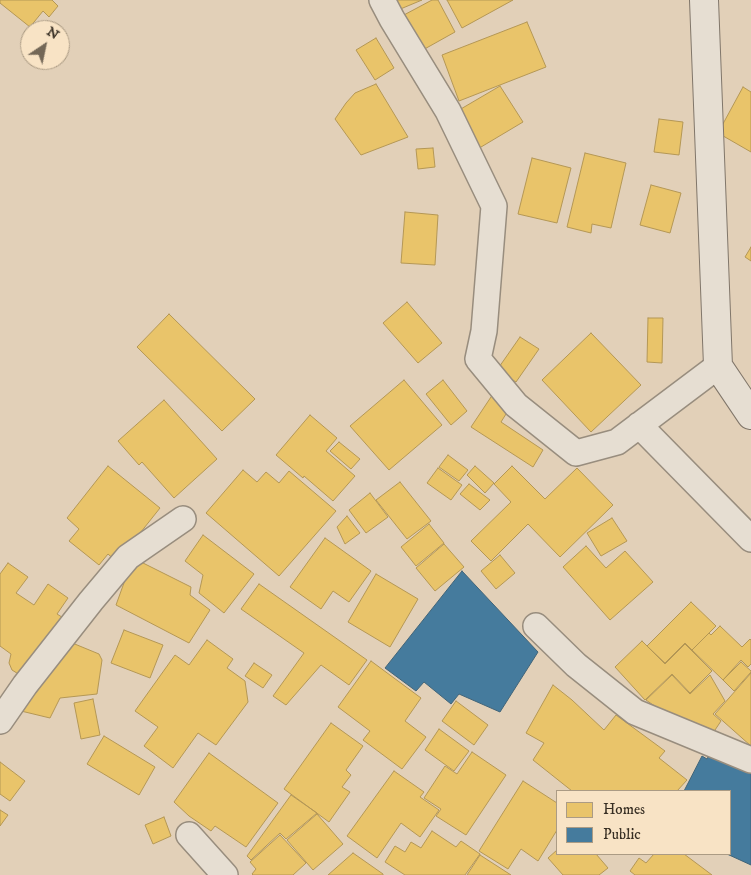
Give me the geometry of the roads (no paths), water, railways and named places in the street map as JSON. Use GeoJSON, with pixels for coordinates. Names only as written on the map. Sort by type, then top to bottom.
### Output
{"type":"FeatureCollection","features":[{"type":"Feature","properties":{"kind":"street"},"geometry":{"type":"LineString","coordinates":[[382,0],[448,111],[494,206],[484,331],[478,358],[516,406],[576,453],[617,442],[718,366]]}},
{"type":"Feature","properties":{"kind":"street"},"geometry":{"type":"LineString","coordinates":[[705,1],[718,366],[751,415]]}},
{"type":"Feature","properties":{"kind":"street"},"geometry":{"type":"LineString","coordinates":[[639,425],[751,538]]}},
{"type":"Feature","properties":{"kind":"street"},"geometry":{"type":"LineString","coordinates":[[0,720],[91,601],[128,557],[183,519]]}},
{"type":"Feature","properties":{"kind":"street"},"geometry":{"type":"LineString","coordinates":[[536,626],[576,665],[635,712],[751,760]]}},
{"type":"Feature","properties":{"kind":"street"},"geometry":{"type":"LineString","coordinates":[[189,834],[224,875]]}}]}
